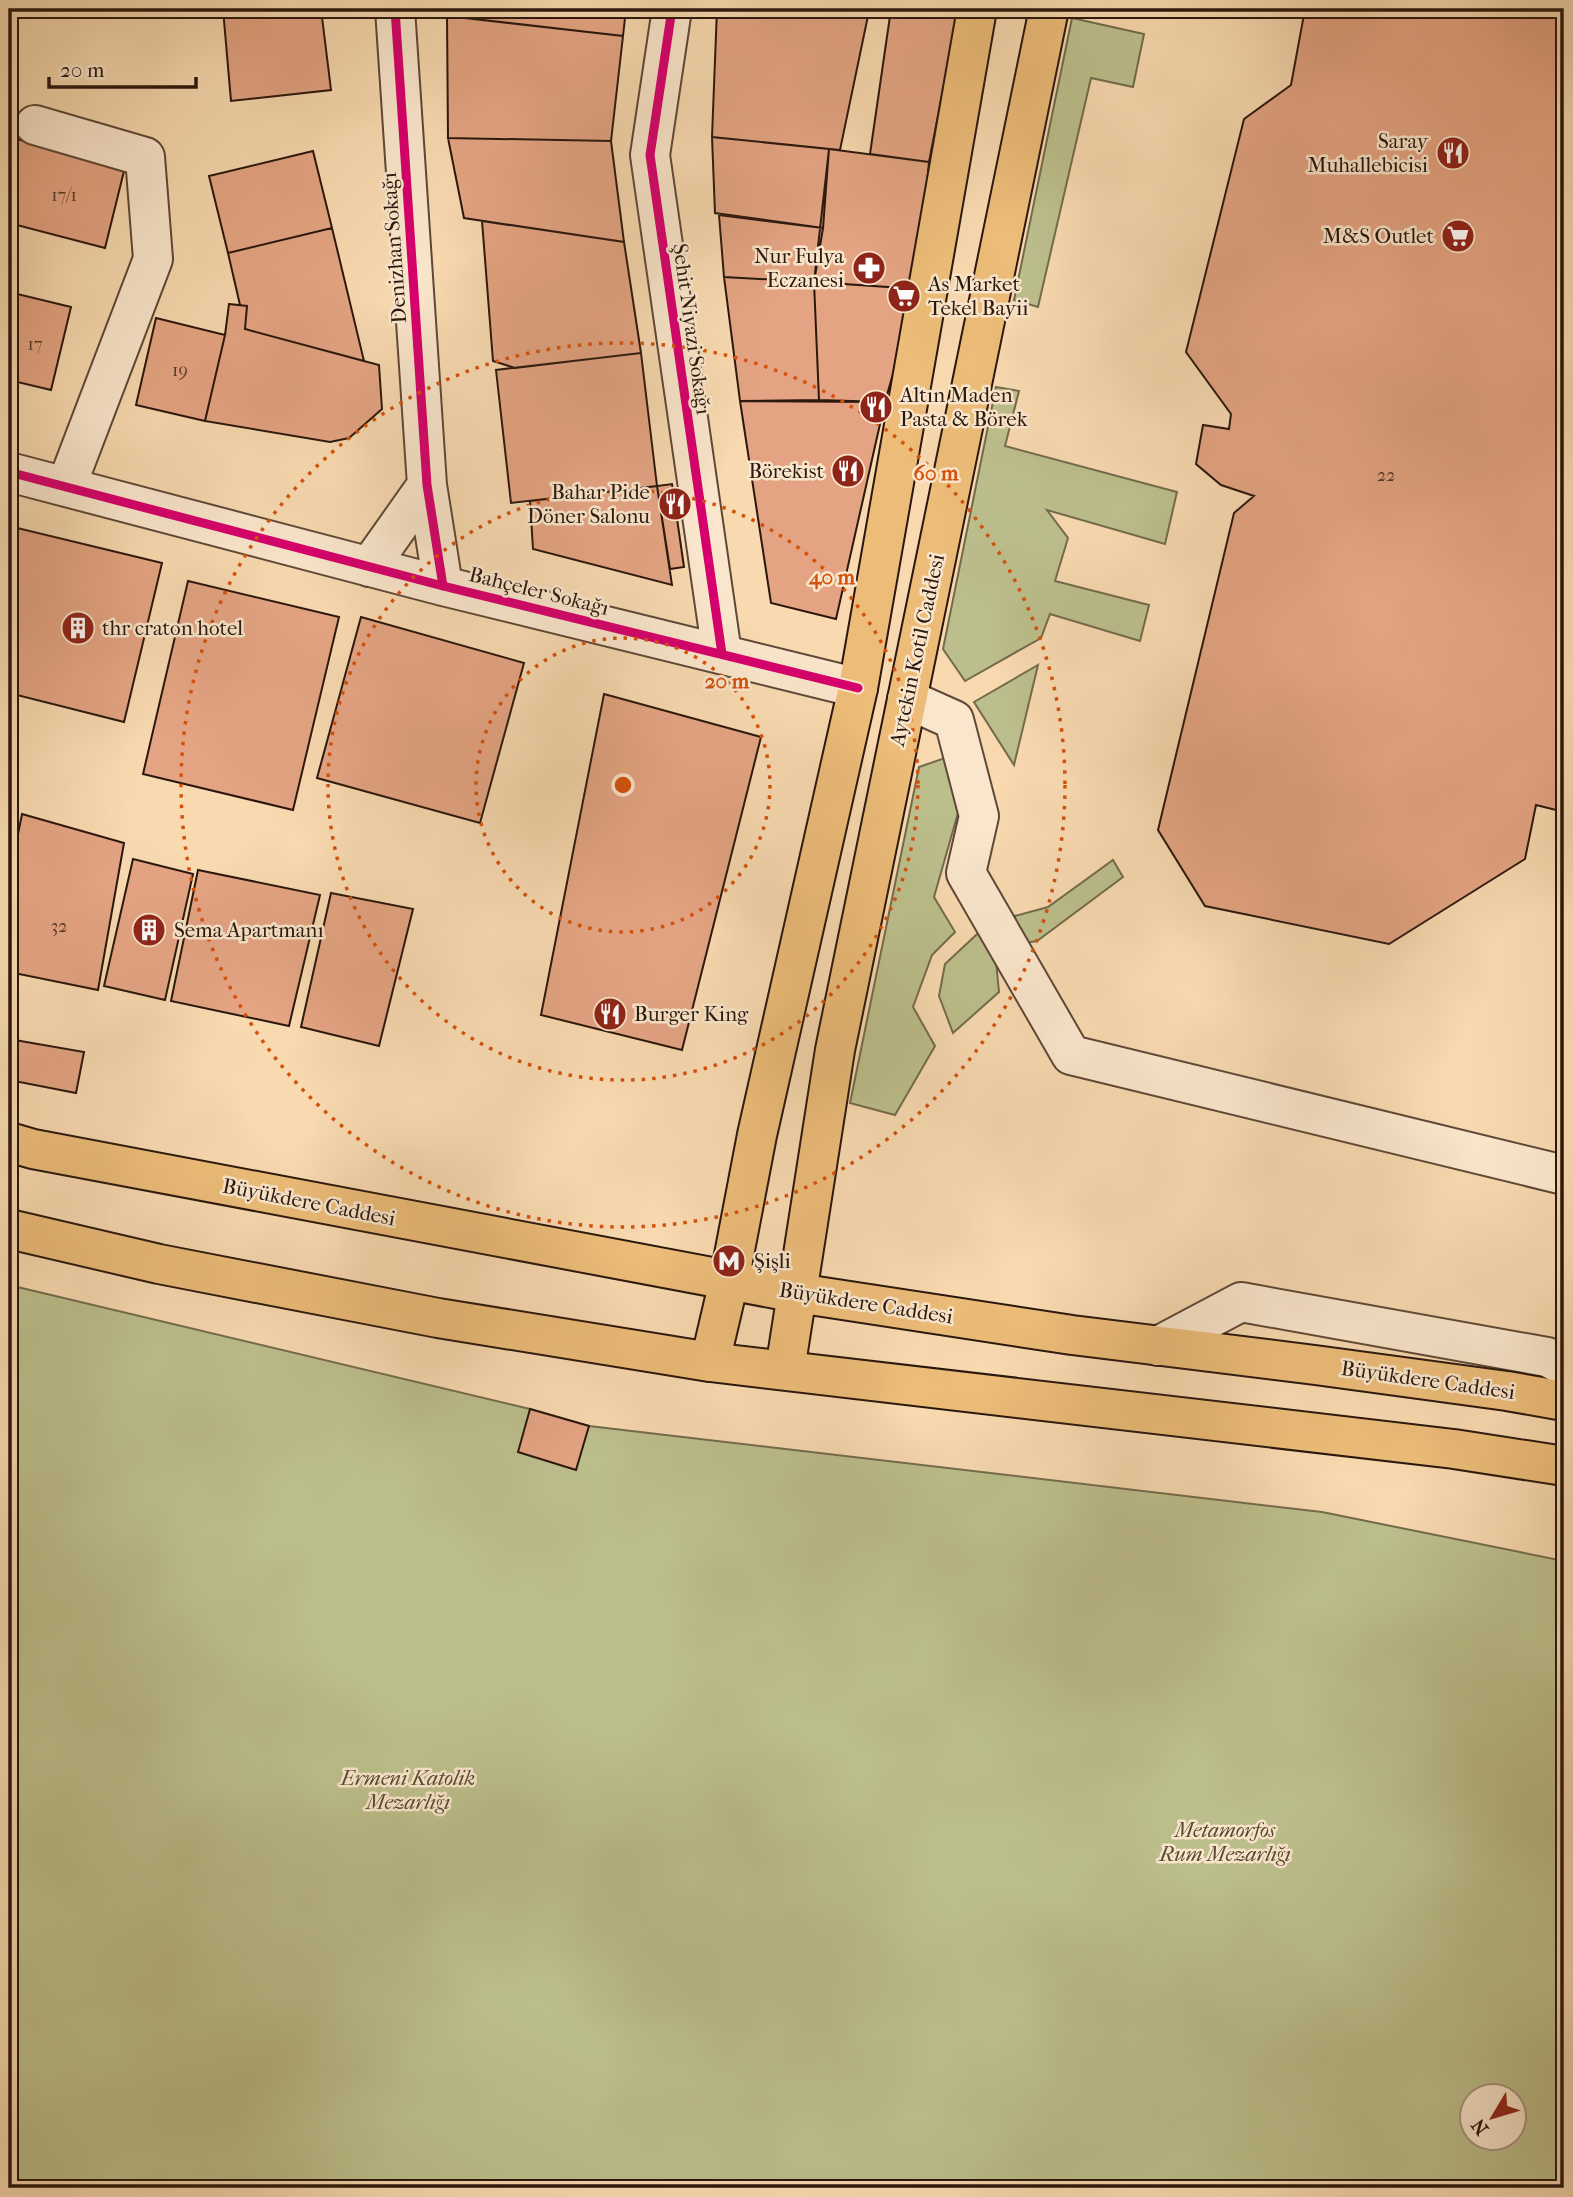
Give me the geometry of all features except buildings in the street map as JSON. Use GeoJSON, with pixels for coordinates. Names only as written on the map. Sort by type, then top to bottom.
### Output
{"type":"FeatureCollection","features":[{"type":"Feature","properties":{"kind":"main road"},"geometry":{"type":"LineString","coordinates":[[710,1362],[729,1281],[757,1135],[858,688],[977,9]]}},
{"type":"Feature","properties":{"kind":"main road","name":"Aytekin Kotil Caddesi"},"geometry":{"type":"LineString","coordinates":[[785,1370],[835,1050],[1049,9]]}},
{"type":"Feature","properties":{"kind":"main road","name":"Büyükdere Caddesi"},"geometry":{"type":"LineString","coordinates":[[9,1142],[33,1149],[797,1293],[1158,1346],[1438,1381],[1564,1401]]}},
{"type":"Feature","properties":{"kind":"main road"},"geometry":{"type":"LineString","coordinates":[[9,1229],[173,1267],[438,1318],[710,1362],[1454,1449],[1564,1466]]}},
{"type":"Feature","properties":{"kind":"street","name":"Denizhan Sokağı"},"geometry":{"type":"LineString","coordinates":[[395,9],[427,485],[443,586]]}},
{"type":"Feature","properties":{"kind":"street","name":"Şehit Niyazi Sokağı"},"geometry":{"type":"LineString","coordinates":[[672,9],[650,155],[722,654]]}},
{"type":"Feature","properties":{"kind":"street"},"geometry":{"type":"LineString","coordinates":[[35,125],[145,157],[153,259],[66,487]]}},
{"type":"Feature","properties":{"kind":"street","name":"Bahçeler Sokağı"},"geometry":{"type":"LineString","coordinates":[[9,472],[443,586],[858,688]]}},
{"type":"Feature","properties":{"kind":"street"},"geometry":{"type":"LineString","coordinates":[[369,567],[427,485]]}},
{"type":"Feature","properties":{"kind":"street"},"geometry":{"type":"LineString","coordinates":[[907,699],[954,720],[979,816],[966,873],[1071,1055],[1564,1175]]}},
{"type":"Feature","properties":{"kind":"street"},"geometry":{"type":"LineString","coordinates":[[1158,1346],[1241,1302],[1547,1356],[1564,1366]]}},
{"type":"Feature","properties":{"kind":"green space"},"geometry":{"type":"Polygon","coordinates":[[[1072,18],[1144,34],[1133,87],[1091,78],[1038,307],[1014,300],[1072,18]]]}},
{"type":"Feature","properties":{"kind":"green space"},"geometry":{"type":"Polygon","coordinates":[[[996,387],[1019,391],[1005,446],[1177,492],[1165,544],[1047,510],[1068,538],[1055,581],[1149,605],[1140,641],[1050,614],[1041,638],[965,681],[943,649],[996,387]]]}},
{"type":"Feature","properties":{"kind":"green space"},"geometry":{"type":"Polygon","coordinates":[[[1038,665],[1014,765],[974,702],[1038,665]]]}},
{"type":"Feature","properties":{"kind":"green space"},"geometry":{"type":"Polygon","coordinates":[[[945,758],[962,799],[934,897],[955,932],[932,955],[913,1007],[935,1046],[895,1115],[850,1103],[919,767],[945,758]]]}},
{"type":"Feature","properties":{"kind":"green space"},"geometry":{"type":"Polygon","coordinates":[[[1113,860],[1123,877],[1037,941],[1013,945],[996,961],[999,992],[953,1033],[939,996],[945,964],[989,923],[1048,907],[1113,860]]]}},
{"type":"Feature","properties":{"kind":"green space"},"geometry":{"type":"Polygon","coordinates":[[[9,1285],[530,1409],[589,1426],[1322,1512],[1564,1561],[1564,2188],[9,2188],[9,1285]]]}},
{"type":"Feature","properties":{"kind":"cycle path"},"geometry":{"type":"LineString","coordinates":[[395,9],[427,485],[443,586]]}},
{"type":"Feature","properties":{"kind":"cycle path"},"geometry":{"type":"LineString","coordinates":[[672,9],[650,155],[722,654]]}},
{"type":"Feature","properties":{"kind":"cycle path"},"geometry":{"type":"LineString","coordinates":[[9,472],[443,586],[858,688]]}},
{"type":"Feature","properties":{"kind":"place","name":"Saray Muhallebicisi"},"geometry":{"type":"Point","coordinates":[1453,153]}},
{"type":"Feature","properties":{"kind":"place","name":"M&S Outlet"},"geometry":{"type":"Point","coordinates":[1458,236]}},
{"type":"Feature","properties":{"kind":"place","name":"Nur Fulya Eczanesi"},"geometry":{"type":"Point","coordinates":[869,268]}},
{"type":"Feature","properties":{"kind":"place","name":"As Market Tekel Bayii"},"geometry":{"type":"Point","coordinates":[904,296]}},
{"type":"Feature","properties":{"kind":"place","name":"Altın Maden Pasta & Börek"},"geometry":{"type":"Point","coordinates":[876,407]}},
{"type":"Feature","properties":{"kind":"place","name":"Börekist"},"geometry":{"type":"Point","coordinates":[848,471]}},
{"type":"Feature","properties":{"kind":"place","name":"Bahar Pide Döner Salonu"},"geometry":{"type":"Point","coordinates":[675,504]}},
{"type":"Feature","properties":{"kind":"place","name":"thr craton hotel"},"geometry":{"type":"Point","coordinates":[78,628]}},
{"type":"Feature","properties":{"kind":"place","name":"Sema Apartmanı"},"geometry":{"type":"Point","coordinates":[149,930]}},
{"type":"Feature","properties":{"kind":"place","name":"Burger King"},"geometry":{"type":"Point","coordinates":[610,1014]}},
{"type":"Feature","properties":{"kind":"place","name":"Şişli"},"geometry":{"type":"Point","coordinates":[729,1261]}},
{"type":"Feature","properties":{"kind":"park label","name":"Ermeni Katolik Mezarlığı"},"geometry":{"type":"Point","coordinates":[408,1790]}},
{"type":"Feature","properties":{"kind":"park label","name":"Metamorfos Rum Mezarlığı"},"geometry":{"type":"Point","coordinates":[1225,1842]}}]}
